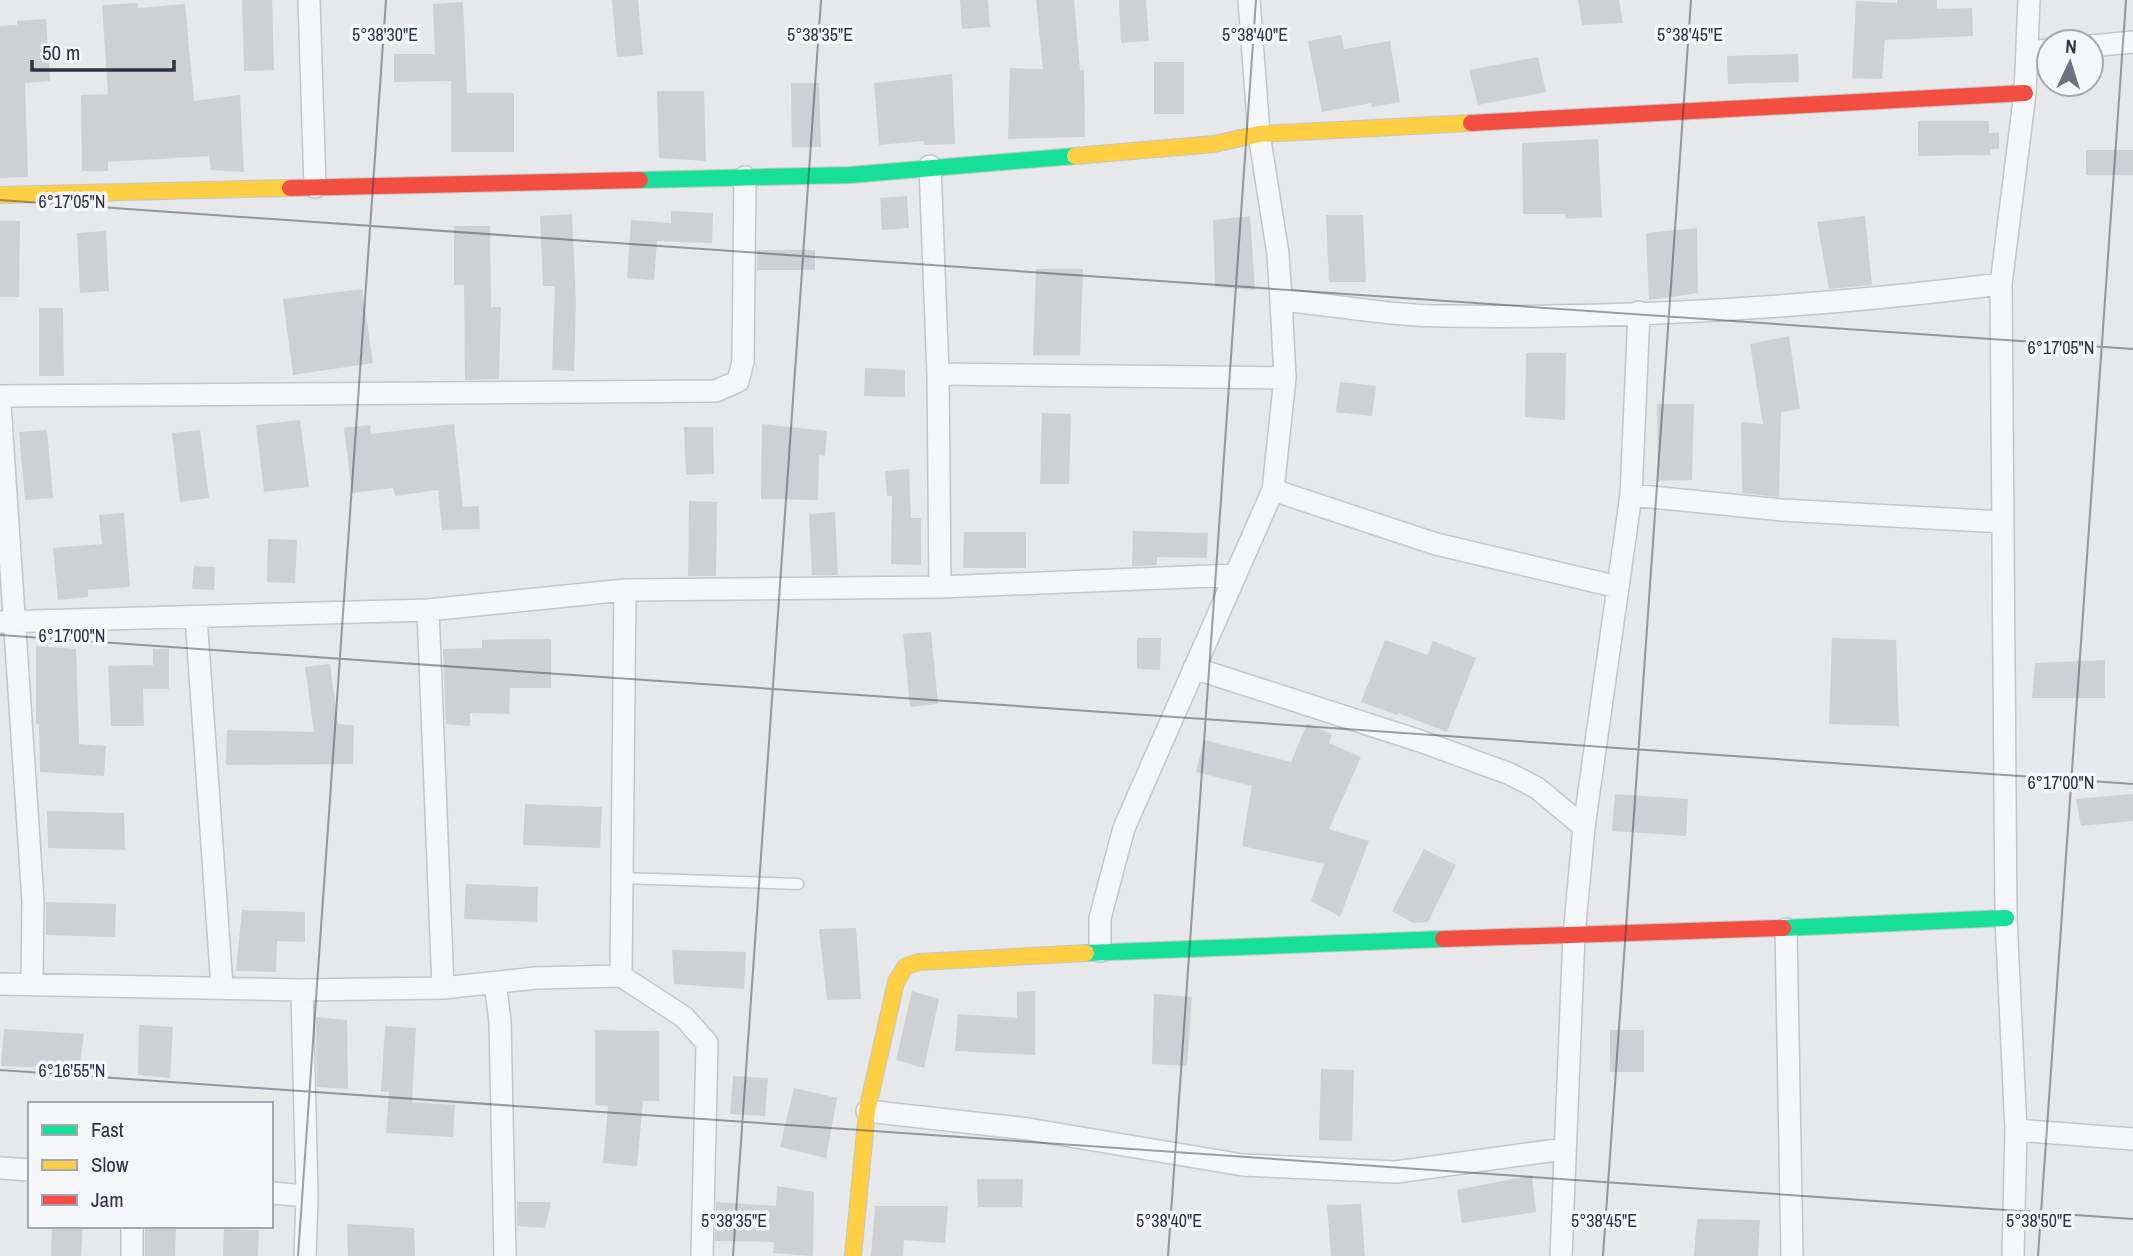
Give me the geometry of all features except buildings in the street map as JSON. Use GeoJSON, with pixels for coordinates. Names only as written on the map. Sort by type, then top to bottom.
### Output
{"type":"FeatureCollection","features":[{"type":"Feature","properties":{"kind":"street"},"geometry":{"type":"LineString","coordinates":[[309,0],[315,187]]}},
{"type":"Feature","properties":{"kind":"street"},"geometry":{"type":"LineString","coordinates":[[1100,951],[1100,918],[1124,828],[1273,490],[1285,378],[1278,254],[1259,134],[1249,0]]}},
{"type":"Feature","properties":{"kind":"street"},"geometry":{"type":"LineString","coordinates":[[2013,1256],[2016,1130],[2006,918],[2001,284],[2025,93],[2029,0]]}},
{"type":"Feature","properties":{"kind":"street"},"geometry":{"type":"LineString","coordinates":[[2105,45],[2133,42]]}},
{"type":"Feature","properties":{"kind":"street"},"geometry":{"type":"LineString","coordinates":[[2027,52],[2035,51]]}},
{"type":"Feature","properties":{"kind":"street"},"geometry":{"type":"LineString","coordinates":[[0,195],[850,175],[930,166],[1214,144],[1259,134],[2025,93]]}},
{"type":"Feature","properties":{"kind":"street"},"geometry":{"type":"LineString","coordinates":[[930,166],[939,374],[940,587]]}},
{"type":"Feature","properties":{"kind":"street"},"geometry":{"type":"LineString","coordinates":[[0,396],[716,391],[738,381],[743,362],[745,177]]}},
{"type":"Feature","properties":{"kind":"street"},"geometry":{"type":"LineString","coordinates":[[1281,300],[1443,317],[1851,303],[2001,284]]}},
{"type":"Feature","properties":{"kind":"street"},"geometry":{"type":"LineString","coordinates":[[1561,1256],[1574,935],[1584,827],[1631,495],[1639,312]]}},
{"type":"Feature","properties":{"kind":"street"},"geometry":{"type":"LineString","coordinates":[[939,374],[1285,378]]}},
{"type":"Feature","properties":{"kind":"street"},"geometry":{"type":"LineString","coordinates":[[0,404],[6,622],[33,901],[32,984]]}},
{"type":"Feature","properties":{"kind":"street"},"geometry":{"type":"LineString","coordinates":[[1273,490],[1436,544],[1618,587]]}},
{"type":"Feature","properties":{"kind":"street"},"geometry":{"type":"LineString","coordinates":[[1631,495],[1782,510],[2003,522]]}},
{"type":"Feature","properties":{"kind":"street"},"geometry":{"type":"LineString","coordinates":[[6,622],[428,610],[625,590],[940,587],[1236,575]]}},
{"type":"Feature","properties":{"kind":"street"},"geometry":{"type":"LineString","coordinates":[[621,976],[625,590]]}},
{"type":"Feature","properties":{"kind":"street"},"geometry":{"type":"LineString","coordinates":[[428,610],[438,935],[443,988]]}},
{"type":"Feature","properties":{"kind":"street"},"geometry":{"type":"LineString","coordinates":[[196,617],[222,987]]}},
{"type":"Feature","properties":{"kind":"street"},"geometry":{"type":"LineString","coordinates":[[1194,668],[1423,742],[1510,774],[1537,788],[1584,827]]}},
{"type":"Feature","properties":{"kind":"street"},"geometry":{"type":"LineString","coordinates":[[853,1256],[867,1111],[896,982],[906,966],[919,962],[1100,951],[1786,929],[2006,918]]}},
{"type":"Feature","properties":{"kind":"street"},"geometry":{"type":"LineString","coordinates":[[1786,929],[1792,1256]]}},
{"type":"Feature","properties":{"kind":"street"},"geometry":{"type":"LineString","coordinates":[[0,984],[302,990],[443,988],[621,976],[684,1017],[707,1043],[701,1192],[702,1256]]}},
{"type":"Feature","properties":{"kind":"street"},"geometry":{"type":"LineString","coordinates":[[495,983],[500,1021],[505,1256]]}},
{"type":"Feature","properties":{"kind":"street"},"geometry":{"type":"LineString","coordinates":[[302,990],[307,1196],[304,1256]]}},
{"type":"Feature","properties":{"kind":"street"},"geometry":{"type":"LineString","coordinates":[[867,1111],[1028,1129],[1243,1165],[1396,1172],[1564,1149]]}},
{"type":"Feature","properties":{"kind":"street"},"geometry":{"type":"LineString","coordinates":[[2016,1130],[2133,1139]]}},
{"type":"Feature","properties":{"kind":"street"},"geometry":{"type":"LineString","coordinates":[[0,1168],[28,1170]]}},
{"type":"Feature","properties":{"kind":"street"},"geometry":{"type":"LineString","coordinates":[[273,1193],[307,1196]]}},
{"type":"Feature","properties":{"kind":"street"},"geometry":{"type":"LineString","coordinates":[[132,1228],[132,1256]]}},
{"type":"Feature","properties":{"kind":"lane"},"geometry":{"type":"LineString","coordinates":[[622,878],[798,884]]}},
{"type":"Feature","properties":{"kind":"traffic: fast"},"geometry":{"type":"LineString","coordinates":[[640,180],[850,175],[1075,156]]}},
{"type":"Feature","properties":{"kind":"traffic: fast"},"geometry":{"type":"LineString","coordinates":[[1783,928],[2006,918]]}},
{"type":"Feature","properties":{"kind":"traffic: fast"},"geometry":{"type":"LineString","coordinates":[[1086,953],[1443,939]]}},
{"type":"Feature","properties":{"kind":"traffic: slow"},"geometry":{"type":"LineString","coordinates":[[1075,156],[1214,144],[1259,134],[1471,123]]}},
{"type":"Feature","properties":{"kind":"traffic: slow"},"geometry":{"type":"LineString","coordinates":[[0,195],[290,188]]}},
{"type":"Feature","properties":{"kind":"traffic: slow"},"geometry":{"type":"LineString","coordinates":[[853,1256],[867,1111],[896,982],[906,966],[919,962],[1086,953]]}},
{"type":"Feature","properties":{"kind":"traffic: jam"},"geometry":{"type":"LineString","coordinates":[[1471,123],[2025,93]]}},
{"type":"Feature","properties":{"kind":"traffic: jam"},"geometry":{"type":"LineString","coordinates":[[290,188],[640,180]]}},
{"type":"Feature","properties":{"kind":"traffic: jam"},"geometry":{"type":"LineString","coordinates":[[1443,939],[1783,928]]}}]}
